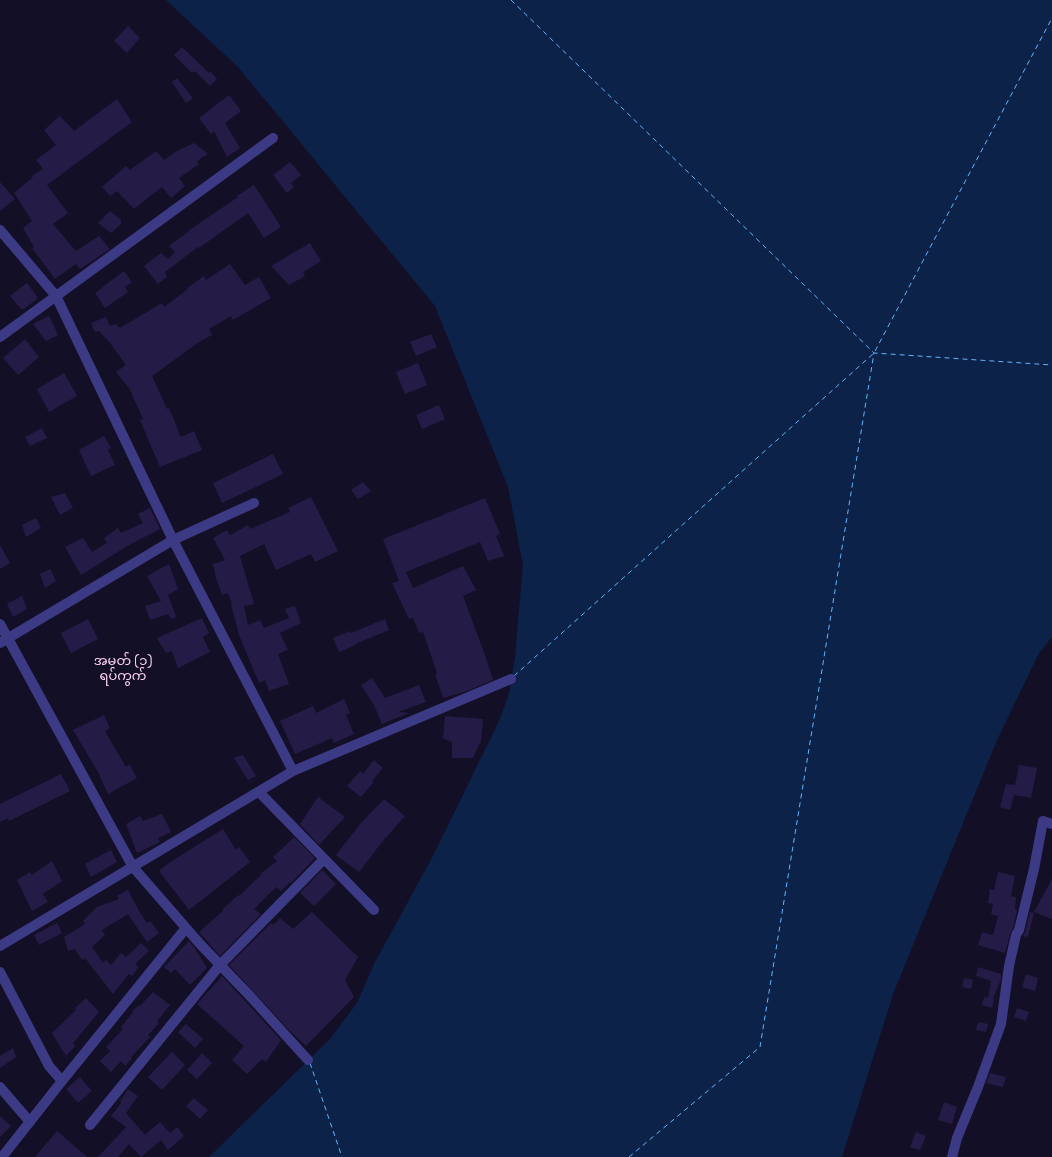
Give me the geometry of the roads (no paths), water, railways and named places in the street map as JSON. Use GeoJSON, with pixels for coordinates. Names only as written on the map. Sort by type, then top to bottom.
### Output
{"type":"FeatureCollection","features":[{"type":"Feature","properties":{"kind":"street"},"geometry":{"type":"LineString","coordinates":[[0,337],[273,138]]}},
{"type":"Feature","properties":{"kind":"street"},"geometry":{"type":"LineString","coordinates":[[0,230],[56,296],[173,540],[293,771]]}},
{"type":"Feature","properties":{"kind":"street"},"geometry":{"type":"LineString","coordinates":[[4,641],[173,540],[254,503]]}},
{"type":"Feature","properties":{"kind":"street"},"geometry":{"type":"LineString","coordinates":[[0,624],[4,641],[133,867],[186,928],[308,1060]]}},
{"type":"Feature","properties":{"kind":"street"},"geometry":{"type":"LineString","coordinates":[[0,946],[293,771],[511,679]]}},
{"type":"Feature","properties":{"kind":"street"},"geometry":{"type":"LineString","coordinates":[[259,792],[374,910]]}},
{"type":"Feature","properties":{"kind":"street"},"geometry":{"type":"LineString","coordinates":[[952,1157],[957,1138],[1001,1024],[1009,966],[1016,934],[1034,869],[1043,822],[1052,824]]}},
{"type":"Feature","properties":{"kind":"street"},"geometry":{"type":"LineString","coordinates":[[90,1125],[220,965],[324,858]]}},
{"type":"Feature","properties":{"kind":"street"},"geometry":{"type":"LineString","coordinates":[[2,1157],[62,1080],[186,928]]}},
{"type":"Feature","properties":{"kind":"street"},"geometry":{"type":"LineString","coordinates":[[0,972],[49,1066],[62,1080]]}},
{"type":"Feature","properties":{"kind":"street"},"geometry":{"type":"LineString","coordinates":[[0,1087],[30,1122]]}},
{"type":"Feature","properties":{"kind":"water"},"geometry":{"type":"Polygon","coordinates":[[[166,0],[1052,0],[1052,637],[1039,653],[997,740],[893,994],[842,1157],[209,1157],[330,1039],[357,1003],[375,962],[433,856],[499,721],[509,694],[515,657],[523,565],[508,487],[435,306],[238,67],[166,0]]]}},
{"type":"Feature","properties":{"kind":"district","name":"အမှတ် (၁) ရပ်ကွက်"},"geometry":{"type":"Point","coordinates":[123,668]}}]}
